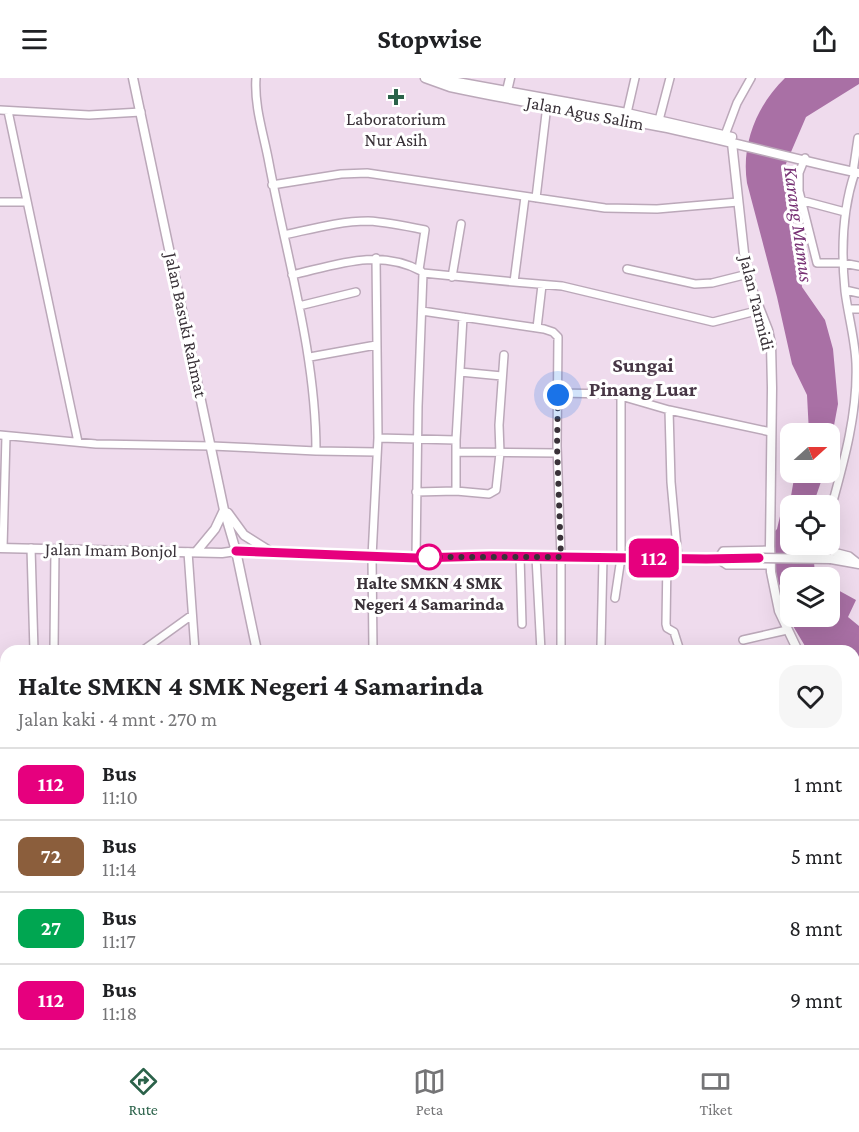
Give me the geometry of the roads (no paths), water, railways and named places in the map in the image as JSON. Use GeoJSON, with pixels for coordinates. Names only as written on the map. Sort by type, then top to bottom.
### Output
{"type":"FeatureCollection","features":[{"type":"Feature","properties":{"kind":"street"},"geometry":{"type":"LineString","coordinates":[[256,78],[256,104],[310,357],[316,451]]}},
{"type":"Feature","properties":{"kind":"street"},"geometry":{"type":"LineString","coordinates":[[494,92],[497,78]]}},
{"type":"Feature","properties":{"kind":"street"},"geometry":{"type":"LineString","coordinates":[[507,94],[510,78]]}},
{"type":"Feature","properties":{"kind":"street"},"geometry":{"type":"LineString","coordinates":[[626,117],[635,78]]}},
{"type":"Feature","properties":{"kind":"street"},"geometry":{"type":"LineString","coordinates":[[659,120],[670,78]]}},
{"type":"Feature","properties":{"kind":"street"},"geometry":{"type":"LineString","coordinates":[[725,135],[739,97],[751,78]]}},
{"type":"Feature","properties":{"kind":"street","name":"Jalan Agus Salim"},"geometry":{"type":"LineString","coordinates":[[429,79],[444,79],[494,92]]}},
{"type":"Feature","properties":{"kind":"street","name":"Jalan Agus Salim"},"geometry":{"type":"LineString","coordinates":[[429,79],[450,87],[507,94],[698,132],[725,135],[736,142]]}},
{"type":"Feature","properties":{"kind":"street","name":"Jalan Basuki Rahmat"},"geometry":{"type":"LineString","coordinates":[[135,80],[224,508],[236,551],[256,645]]}},
{"type":"Feature","properties":{"kind":"street","name":"Jalan Agus Salim"},"geometry":{"type":"LineString","coordinates":[[507,94],[547,105],[659,120],[736,142]]}},
{"type":"Feature","properties":{"kind":"street"},"geometry":{"type":"LineString","coordinates":[[536,198],[547,105]]}},
{"type":"Feature","properties":{"kind":"street"},"geometry":{"type":"LineString","coordinates":[[78,442],[4,111],[90,116],[141,112]]}},
{"type":"Feature","properties":{"kind":"street"},"geometry":{"type":"LineString","coordinates":[[835,495],[856,404],[857,347],[845,290],[843,263],[846,212],[858,138]]}},
{"type":"Feature","properties":{"kind":"street"},"geometry":{"type":"LineString","coordinates":[[736,142],[854,172]]}},
{"type":"Feature","properties":{"kind":"street","name":"Jalan Tarmidi"},"geometry":{"type":"LineString","coordinates":[[736,142],[738,202],[748,274],[771,344],[771,569],[777,604],[795,645]]}},
{"type":"Feature","properties":{"kind":"street"},"geometry":{"type":"LineString","coordinates":[[800,159],[798,180],[800,200],[817,263],[843,263],[859,266]]}},
{"type":"Feature","properties":{"kind":"street"},"geometry":{"type":"LineString","coordinates":[[272,185],[341,174],[368,173],[525,197],[626,209],[657,209],[738,202]]}},
{"type":"Feature","properties":{"kind":"street"},"geometry":{"type":"LineString","coordinates":[[514,282],[525,197]]}},
{"type":"Feature","properties":{"kind":"street"},"geometry":{"type":"LineString","coordinates":[[800,200],[846,212]]}},
{"type":"Feature","properties":{"kind":"street"},"geometry":{"type":"LineString","coordinates":[[0,202],[26,202]]}},
{"type":"Feature","properties":{"kind":"street"},"geometry":{"type":"LineString","coordinates":[[284,235],[328,225],[359,222],[391,224],[425,230],[421,271],[416,558]]}},
{"type":"Feature","properties":{"kind":"street"},"geometry":{"type":"LineString","coordinates":[[452,277],[461,224]]}},
{"type":"Feature","properties":{"kind":"street"},"geometry":{"type":"LineString","coordinates":[[292,275],[376,258],[452,277],[562,286],[713,322],[760,310]]}},
{"type":"Feature","properties":{"kind":"street"},"geometry":{"type":"LineString","coordinates":[[373,645],[372,556],[378,438],[376,258]]}},
{"type":"Feature","properties":{"kind":"street"},"geometry":{"type":"LineString","coordinates":[[627,269],[695,284],[712,283],[748,274]]}},
{"type":"Feature","properties":{"kind":"street"},"geometry":{"type":"LineString","coordinates":[[537,328],[542,285]]}},
{"type":"Feature","properties":{"kind":"street"},"geometry":{"type":"LineString","coordinates":[[845,290],[859,293]]}},
{"type":"Feature","properties":{"kind":"street"},"geometry":{"type":"LineString","coordinates":[[298,306],[356,291]]}},
{"type":"Feature","properties":{"kind":"street"},"geometry":{"type":"LineString","coordinates":[[849,309],[859,309]]}},
{"type":"Feature","properties":{"kind":"street"},"geometry":{"type":"LineString","coordinates":[[422,311],[537,328],[553,332],[559,339],[557,453],[561,557],[561,645]]}},
{"type":"Feature","properties":{"kind":"street"},"geometry":{"type":"LineString","coordinates":[[456,491],[456,440],[463,316]]}},
{"type":"Feature","properties":{"kind":"street"},"geometry":{"type":"LineString","coordinates":[[310,357],[376,345]]}},
{"type":"Feature","properties":{"kind":"street"},"geometry":{"type":"LineString","coordinates":[[416,492],[493,493],[497,487],[504,355]]}},
{"type":"Feature","properties":{"kind":"street"},"geometry":{"type":"LineString","coordinates":[[460,372],[502,376]]}},
{"type":"Feature","properties":{"kind":"street"},"geometry":{"type":"LineString","coordinates":[[558,393],[614,394],[621,398],[669,410],[771,432]]}},
{"type":"Feature","properties":{"kind":"street"},"geometry":{"type":"LineString","coordinates":[[615,598],[621,558],[621,398]]}},
{"type":"Feature","properties":{"kind":"street"},"geometry":{"type":"LineString","coordinates":[[669,410],[671,482],[678,559]]}},
{"type":"Feature","properties":{"kind":"street"},"geometry":{"type":"LineString","coordinates":[[1,548],[3,435],[78,442],[377,452]]}},
{"type":"Feature","properties":{"kind":"street"},"geometry":{"type":"LineString","coordinates":[[378,438],[456,440]]}},
{"type":"Feature","properties":{"kind":"street"},"geometry":{"type":"LineString","coordinates":[[457,452],[557,453]]}},
{"type":"Feature","properties":{"kind":"street"},"geometry":{"type":"LineString","coordinates":[[194,645],[192,552],[215,529],[224,508]]}},
{"type":"Feature","properties":{"kind":"street"},"geometry":{"type":"LineString","coordinates":[[224,508],[244,535],[274,553]]}},
{"type":"Feature","properties":{"kind":"street","name":"Jalan Imam Bonjol"},"geometry":{"type":"LineString","coordinates":[[1,548],[222,553],[236,551]]}},
{"type":"Feature","properties":{"kind":"street"},"geometry":{"type":"LineString","coordinates":[[31,548],[34,645]]}},
{"type":"Feature","properties":{"kind":"street"},"geometry":{"type":"LineString","coordinates":[[54,645],[55,549]]}},
{"type":"Feature","properties":{"kind":"street"},"geometry":{"type":"LineString","coordinates":[[718,559],[723,551],[770,550]]}},
{"type":"Feature","properties":{"kind":"street"},"geometry":{"type":"LineString","coordinates":[[236,551],[416,558],[520,556],[831,559],[859,564]]}},
{"type":"Feature","properties":{"kind":"street"},"geometry":{"type":"LineString","coordinates":[[840,554],[849,556],[859,564]]}},
{"type":"Feature","properties":{"kind":"street"},"geometry":{"type":"LineString","coordinates":[[520,556],[522,624]]}},
{"type":"Feature","properties":{"kind":"street"},"geometry":{"type":"LineString","coordinates":[[536,557],[541,645]]}},
{"type":"Feature","properties":{"kind":"street"},"geometry":{"type":"LineString","coordinates":[[601,645],[603,558]]}},
{"type":"Feature","properties":{"kind":"street"},"geometry":{"type":"LineString","coordinates":[[668,559],[667,627],[674,632],[678,645]]}},
{"type":"Feature","properties":{"kind":"street"},"geometry":{"type":"LineString","coordinates":[[718,559],[727,565],[771,569]]}},
{"type":"Feature","properties":{"kind":"street"},"geometry":{"type":"LineString","coordinates":[[150,645],[192,615]]}},
{"type":"Feature","properties":{"kind":"street"},"geometry":{"type":"LineString","coordinates":[[743,640],[787,630]]}},
{"type":"Feature","properties":{"kind":"place","name":"Laboratorium Nur Asih"},"geometry":{"type":"Point","coordinates":[396,97]}},
{"type":"Feature","properties":{"kind":"place","name":"Halte SMKN 4 SMK Negeri 4 Samarinda"},"geometry":{"type":"Point","coordinates":[429,557]}},
{"type":"Feature","properties":{"kind":"district","name":"Sungai Pinang Luar"},"geometry":{"type":"Point","coordinates":[643,377]}},
{"type":"Feature","properties":{"kind":"water label","name":"Karang Mumus"},"geometry":{"type":"Point","coordinates":[799,224]}}]}
